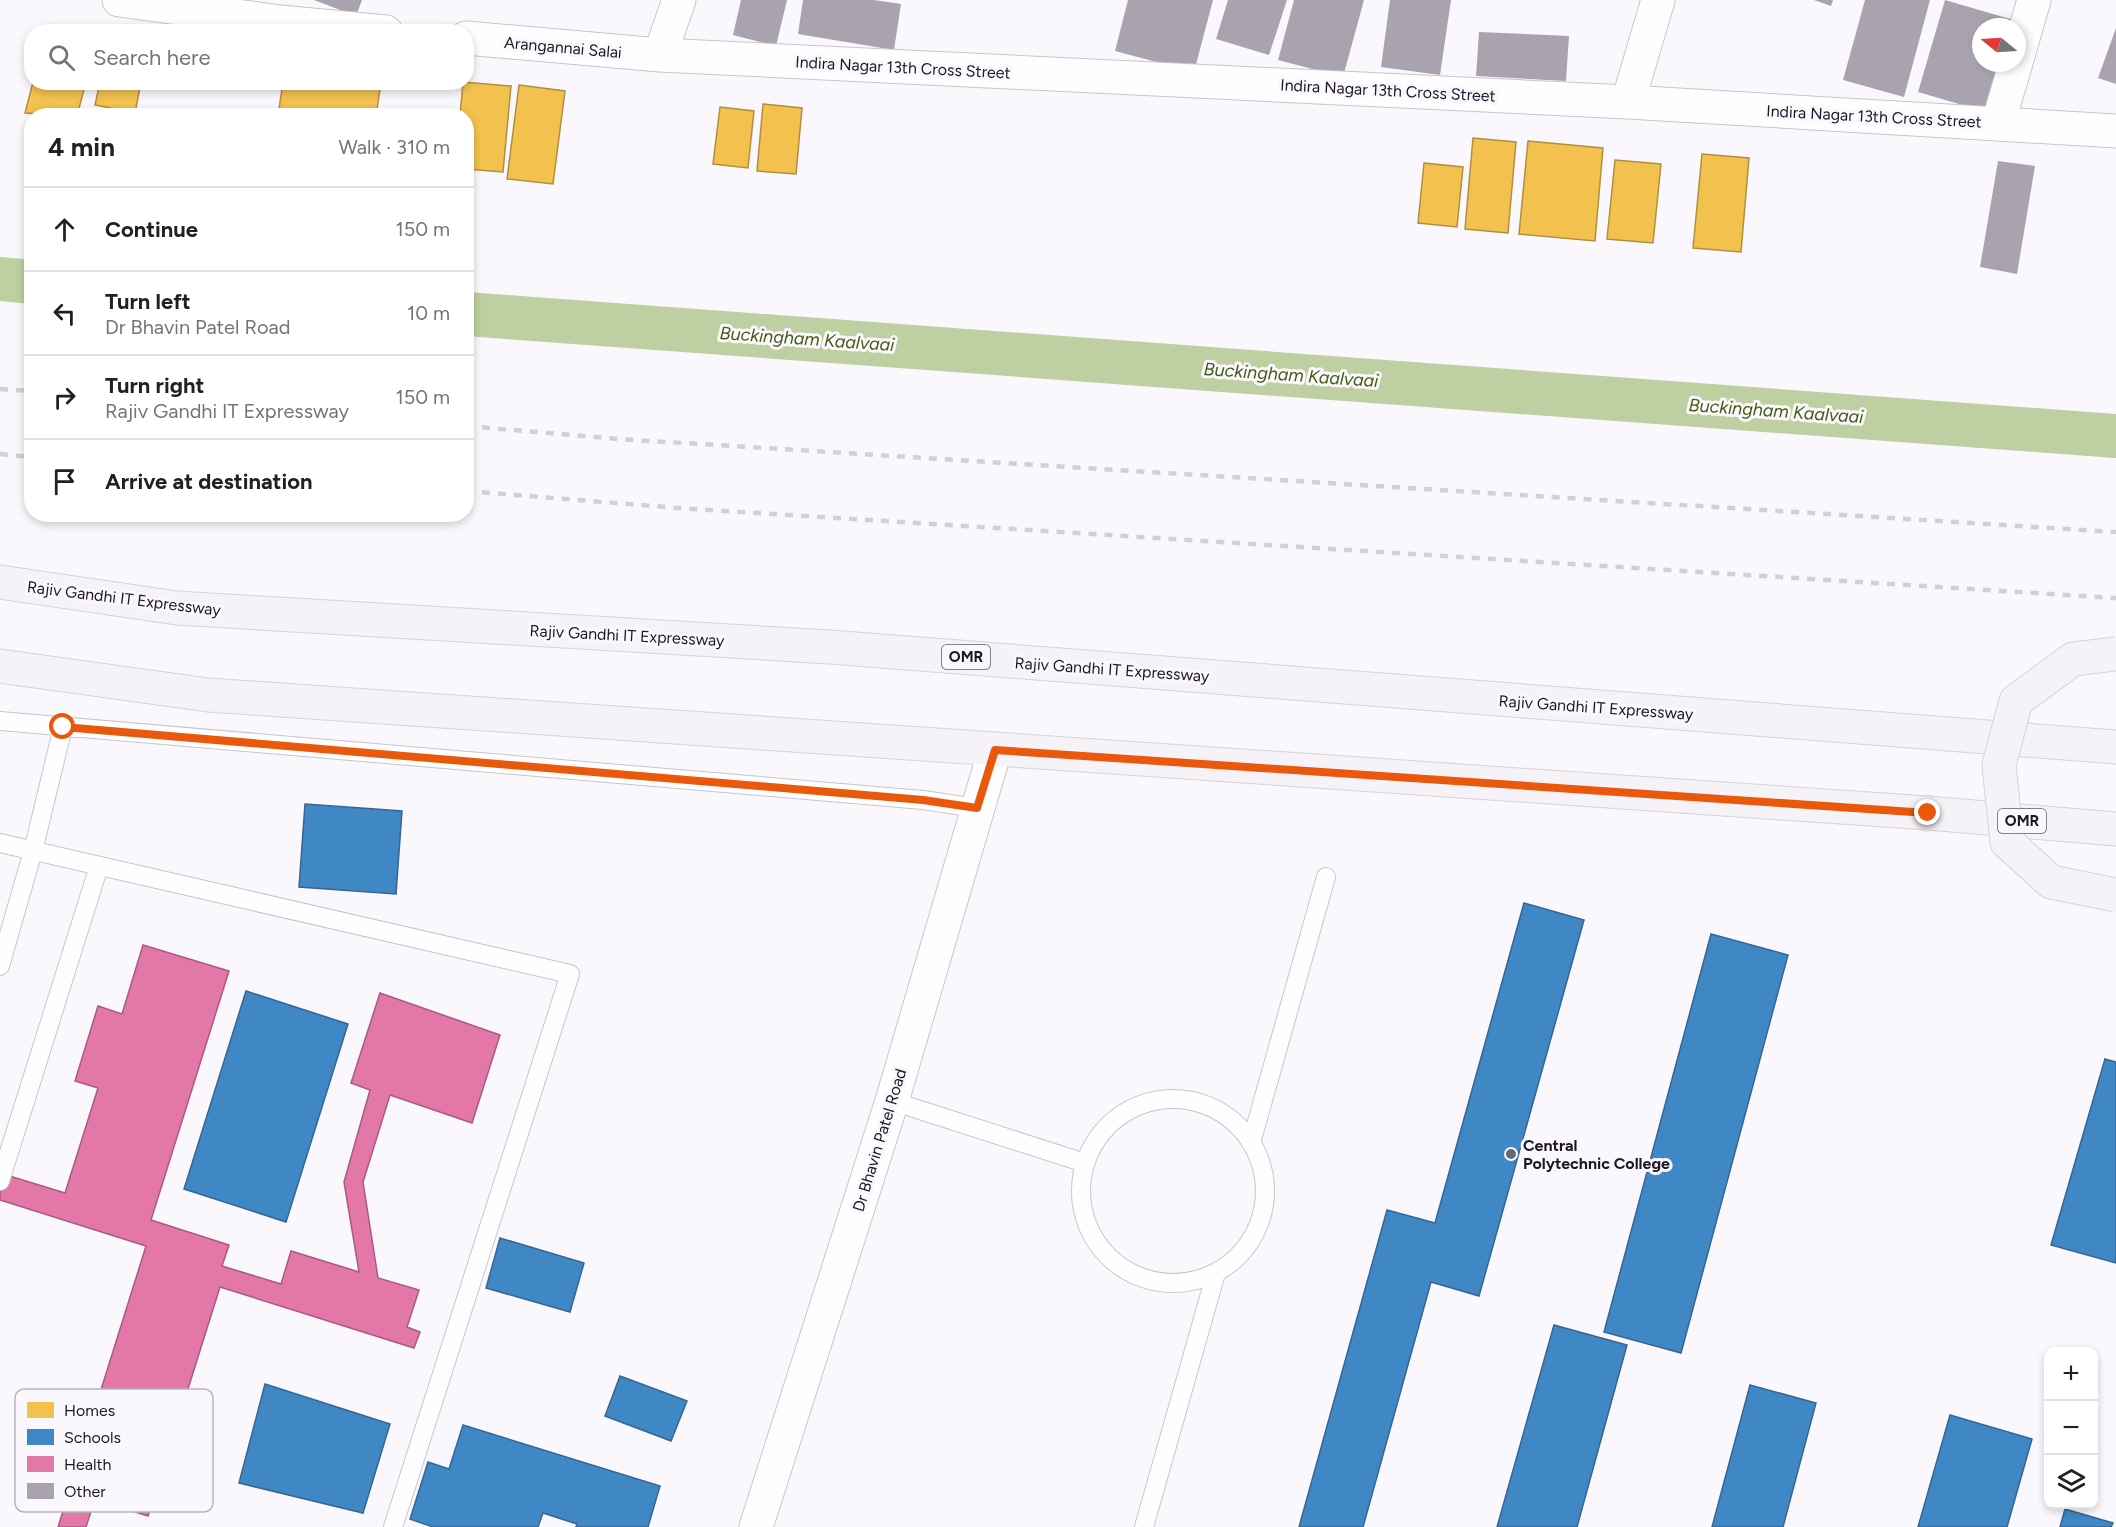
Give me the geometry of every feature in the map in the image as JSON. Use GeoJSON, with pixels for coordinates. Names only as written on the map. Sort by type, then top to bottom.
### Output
{"type":"FeatureCollection","features":[{"type":"Feature","properties":{"kind":"main road","name":"Rajiv Gandhi IT Expressway"},"geometry":{"type":"LineString","coordinates":[[0,582],[177,608],[830,647],[2116,747]]}},
{"type":"Feature","properties":{"kind":"main road"},"geometry":{"type":"LineString","coordinates":[[2116,654],[2073,659],[2016,701],[1999,765],[2007,842],[2051,882],[2116,895]]}},
{"type":"Feature","properties":{"kind":"main road","name":"OMR"},"geometry":{"type":"LineString","coordinates":[[0,666],[208,695],[1916,812],[2116,829]]}},
{"type":"Feature","properties":{"kind":"street"},"geometry":{"type":"LineString","coordinates":[[119,0],[283,11],[347,24]]}},
{"type":"Feature","properties":{"kind":"street"},"geometry":{"type":"LineString","coordinates":[[660,55],[679,0]]}},
{"type":"Feature","properties":{"kind":"street"},"geometry":{"type":"LineString","coordinates":[[1629,102],[1658,0]]}},
{"type":"Feature","properties":{"kind":"street"},"geometry":{"type":"LineString","coordinates":[[2026,29],[2034,0]]}},
{"type":"Feature","properties":{"kind":"street","name":"Arangannai Salai"},"geometry":{"type":"LineString","coordinates":[[474,39],[660,55]]}},
{"type":"Feature","properties":{"kind":"street","name":"Indira Nagar 13th Cross Street"},"geometry":{"type":"LineString","coordinates":[[660,55],[1629,102],[2116,131]]}},
{"type":"Feature","properties":{"kind":"street"},"geometry":{"type":"LineString","coordinates":[[1998,123],[2014,72]]}},
{"type":"Feature","properties":{"kind":"street","name":"Dr Bhavin Patel Road"},"geometry":{"type":"LineString","coordinates":[[756,1527],[892,1101],[995,750]]}},
{"type":"Feature","properties":{"kind":"lane"},"geometry":{"type":"LineString","coordinates":[[1,725],[63,727],[911,799],[977,808]]}},
{"type":"Feature","properties":{"kind":"lane"},"geometry":{"type":"LineString","coordinates":[[0,966],[33,851],[63,727]]}},
{"type":"Feature","properties":{"kind":"lane"},"geometry":{"type":"LineString","coordinates":[[0,843],[570,974],[393,1527]]}},
{"type":"Feature","properties":{"kind":"lane"},"geometry":{"type":"LineString","coordinates":[[0,1181],[99,866]]}},
{"type":"Feature","properties":{"kind":"lane"},"geometry":{"type":"LineString","coordinates":[[1251,1143],[1326,877]]}},
{"type":"Feature","properties":{"kind":"lane"},"geometry":{"type":"LineString","coordinates":[[1177,1099],[1206,1105],[1232,1120],[1251,1143],[1263,1170],[1264,1200],[1256,1230],[1240,1254],[1216,1273],[1191,1282],[1163,1284],[1137,1277],[1114,1263],[1095,1242],[1084,1217],[1081,1190],[1085,1163],[1099,1136],[1120,1116],[1147,1103],[1177,1099]]}},
{"type":"Feature","properties":{"kind":"lane"},"geometry":{"type":"LineString","coordinates":[[892,1101],[1085,1163]]}},
{"type":"Feature","properties":{"kind":"lane"},"geometry":{"type":"LineString","coordinates":[[1144,1527],[1216,1273]]}},
{"type":"Feature","properties":{"kind":"building: Homes"},"geometry":{"type":"Polygon","coordinates":[[[474,83],[511,86],[503,172],[474,170],[474,108],[461,108],[462,90],[474,90],[474,83]]]}},
{"type":"Feature","properties":{"kind":"building: Homes"},"geometry":{"type":"Polygon","coordinates":[[[519,85],[565,91],[553,184],[507,179],[519,85]]]}},
{"type":"Feature","properties":{"kind":"building: Homes"},"geometry":{"type":"Polygon","coordinates":[[[31,90],[84,90],[79,108],[26,108],[31,90]]]}},
{"type":"Feature","properties":{"kind":"building: Homes"},"geometry":{"type":"Polygon","coordinates":[[[98,90],[139,90],[136,108],[110,108],[95,105],[98,90]]]}},
{"type":"Feature","properties":{"kind":"building: Homes"},"geometry":{"type":"Polygon","coordinates":[[[282,90],[380,90],[377,108],[279,108],[282,90]]]}},
{"type":"Feature","properties":{"kind":"building: Homes"},"geometry":{"type":"Polygon","coordinates":[[[763,104],[802,108],[796,174],[757,171],[763,104]]]}},
{"type":"Feature","properties":{"kind":"building: Homes"},"geometry":{"type":"Polygon","coordinates":[[[720,107],[754,111],[748,168],[713,164],[720,107]]]}},
{"type":"Feature","properties":{"kind":"building: Homes"},"geometry":{"type":"Polygon","coordinates":[[[1473,138],[1516,142],[1508,233],[1465,229],[1473,138]]]}},
{"type":"Feature","properties":{"kind":"building: Homes"},"geometry":{"type":"Polygon","coordinates":[[[1528,141],[1603,148],[1595,241],[1519,234],[1528,141]]]}},
{"type":"Feature","properties":{"kind":"building: Homes"},"geometry":{"type":"Polygon","coordinates":[[[1702,154],[1749,158],[1741,252],[1693,248],[1702,154]]]}},
{"type":"Feature","properties":{"kind":"building: Homes"},"geometry":{"type":"Polygon","coordinates":[[[1615,160],[1661,164],[1653,243],[1607,239],[1615,160]]]}},
{"type":"Feature","properties":{"kind":"building: Homes"},"geometry":{"type":"Polygon","coordinates":[[[1424,163],[1463,167],[1457,227],[1418,223],[1424,163]]]}},
{"type":"Feature","properties":{"kind":"building: Schools"},"geometry":{"type":"Polygon","coordinates":[[[305,804],[402,811],[396,894],[299,887],[305,804]]]}},
{"type":"Feature","properties":{"kind":"building: Schools"},"geometry":{"type":"Polygon","coordinates":[[[1524,903],[1584,920],[1479,1296],[1431,1282],[1363,1527],[1299,1527],[1387,1210],[1435,1223],[1524,903]]]}},
{"type":"Feature","properties":{"kind":"building: Schools"},"geometry":{"type":"Polygon","coordinates":[[[1711,934],[1788,955],[1681,1353],[1604,1332],[1711,934]]]}},
{"type":"Feature","properties":{"kind":"building: Schools"},"geometry":{"type":"Polygon","coordinates":[[[246,991],[348,1024],[286,1222],[184,1189],[246,991]]]}},
{"type":"Feature","properties":{"kind":"building: Schools"},"geometry":{"type":"Polygon","coordinates":[[[2105,1059],[2116,1062],[2116,1263],[2051,1245],[2105,1059]]]}},
{"type":"Feature","properties":{"kind":"building: Schools"},"geometry":{"type":"Polygon","coordinates":[[[500,1238],[584,1263],[570,1312],[486,1288],[500,1238]]]}},
{"type":"Feature","properties":{"kind":"building: Schools"},"geometry":{"type":"Polygon","coordinates":[[[1554,1325],[1627,1345],[1577,1527],[1497,1527],[1554,1325]]]}},
{"type":"Feature","properties":{"kind":"building: Schools"},"geometry":{"type":"Polygon","coordinates":[[[620,1376],[687,1401],[671,1441],[605,1416],[620,1376]]]}},
{"type":"Feature","properties":{"kind":"building: Schools"},"geometry":{"type":"Polygon","coordinates":[[[265,1384],[390,1424],[363,1513],[239,1483],[265,1384]]]}},
{"type":"Feature","properties":{"kind":"building: Schools"},"geometry":{"type":"Polygon","coordinates":[[[1750,1385],[1816,1403],[1783,1527],[1712,1527],[1750,1385]]]}},
{"type":"Feature","properties":{"kind":"building: Schools"},"geometry":{"type":"Polygon","coordinates":[[[1950,1415],[2032,1439],[2007,1527],[1918,1527],[1950,1415]]]}},
{"type":"Feature","properties":{"kind":"building: Schools"},"geometry":{"type":"Polygon","coordinates":[[[463,1425],[660,1486],[648,1527],[576,1527],[577,1524],[543,1513],[538,1527],[433,1527],[410,1519],[428,1462],[449,1469],[463,1425]]]}},
{"type":"Feature","properties":{"kind":"building: Schools"},"geometry":{"type":"Polygon","coordinates":[[[2065,1509],[2113,1523],[2111,1527],[2060,1527],[2065,1509]]]}},
{"type":"Feature","properties":{"kind":"building: Health"},"geometry":{"type":"Polygon","coordinates":[[[143,945],[229,971],[151,1220],[229,1245],[222,1266],[281,1284],[291,1251],[359,1272],[344,1182],[370,1090],[351,1083],[380,993],[500,1035],[472,1123],[390,1095],[363,1182],[378,1278],[419,1290],[407,1327],[420,1332],[414,1348],[220,1287],[188,1389],[101,1389],[146,1246],[0,1200],[0,1173],[65,1193],[98,1088],[75,1081],[98,1006],[122,1014],[143,945]]]}},
{"type":"Feature","properties":{"kind":"building: Health"},"geometry":{"type":"Polygon","coordinates":[[[63,1512],[91,1512],[86,1527],[58,1527],[63,1512]]]}},
{"type":"Feature","properties":{"kind":"building: Health"},"geometry":{"type":"Polygon","coordinates":[[[136,1512],[149,1512],[148,1516],[136,1512]]]}},
{"type":"Feature","properties":{"kind":"building: Other"},"geometry":{"type":"Polygon","coordinates":[[[314,0],[362,0],[356,16],[314,0]]]}},
{"type":"Feature","properties":{"kind":"building: Other"},"geometry":{"type":"Polygon","coordinates":[[[741,0],[787,0],[776,46],[733,35],[741,0]]]}},
{"type":"Feature","properties":{"kind":"building: Other"},"geometry":{"type":"Polygon","coordinates":[[[803,0],[874,0],[901,4],[894,50],[798,34],[803,0]]]}},
{"type":"Feature","properties":{"kind":"building: Other"},"geometry":{"type":"Polygon","coordinates":[[[1128,0],[1213,0],[1194,72],[1115,51],[1128,0]]]}},
{"type":"Feature","properties":{"kind":"building: Other"},"geometry":{"type":"Polygon","coordinates":[[[1228,0],[1287,0],[1269,55],[1216,39],[1228,0]]]}},
{"type":"Feature","properties":{"kind":"building: Other"},"geometry":{"type":"Polygon","coordinates":[[[1294,0],[1364,0],[1343,77],[1278,60],[1294,0]]]}},
{"type":"Feature","properties":{"kind":"building: Other"},"geometry":{"type":"Polygon","coordinates":[[[1390,0],[1451,0],[1440,75],[1381,67],[1390,0]]]}},
{"type":"Feature","properties":{"kind":"building: Other"},"geometry":{"type":"Polygon","coordinates":[[[1814,0],[1833,0],[1831,6],[1814,0]]]}},
{"type":"Feature","properties":{"kind":"building: Other"},"geometry":{"type":"Polygon","coordinates":[[[1865,0],[1930,0],[1904,97],[1843,80],[1865,0]]]}},
{"type":"Feature","properties":{"kind":"building: Other"},"geometry":{"type":"Polygon","coordinates":[[[1945,0],[2007,18],[1972,18],[1972,72],[2001,72],[1990,113],[1918,92],[1945,0]]]}},
{"type":"Feature","properties":{"kind":"building: Other"},"geometry":{"type":"Polygon","coordinates":[[[2116,28],[2116,84],[2098,78],[2116,28]]]}},
{"type":"Feature","properties":{"kind":"building: Other"},"geometry":{"type":"Polygon","coordinates":[[[1479,32],[1569,36],[1566,81],[1476,76],[1479,32]]]}},
{"type":"Feature","properties":{"kind":"building: Other"},"geometry":{"type":"Polygon","coordinates":[[[1998,161],[2035,166],[2017,274],[1980,267],[1998,161]]]}},
{"type":"Feature","properties":{"kind":"waterway","name":"Buckingham Kaalvaai"},"geometry":{"type":"LineString","coordinates":[[0,279],[24,281]]}},
{"type":"Feature","properties":{"kind":"waterway","name":"Buckingham Kaalvaai"},"geometry":{"type":"LineString","coordinates":[[474,315],[2116,436]]}},
{"type":"Feature","properties":{"kind":"railway"},"geometry":{"type":"LineString","coordinates":[[0,389],[24,390]]}},
{"type":"Feature","properties":{"kind":"railway"},"geometry":{"type":"LineString","coordinates":[[474,427],[619,439],[2116,532]]}},
{"type":"Feature","properties":{"kind":"railway"},"geometry":{"type":"LineString","coordinates":[[0,454],[24,456]]}},
{"type":"Feature","properties":{"kind":"railway"},"geometry":{"type":"LineString","coordinates":[[474,492],[678,508],[2116,598]]}},
{"type":"Feature","properties":{"kind":"place","name":"Central Polytechnic College"},"geometry":{"type":"Point","coordinates":[1511,1154]}},
{"type":"Feature","properties":{"kind":"route"},"geometry":{"type":"LineString","coordinates":[[63,727],[923,800],[977,808],[995,750],[1928,813]]}}]}
